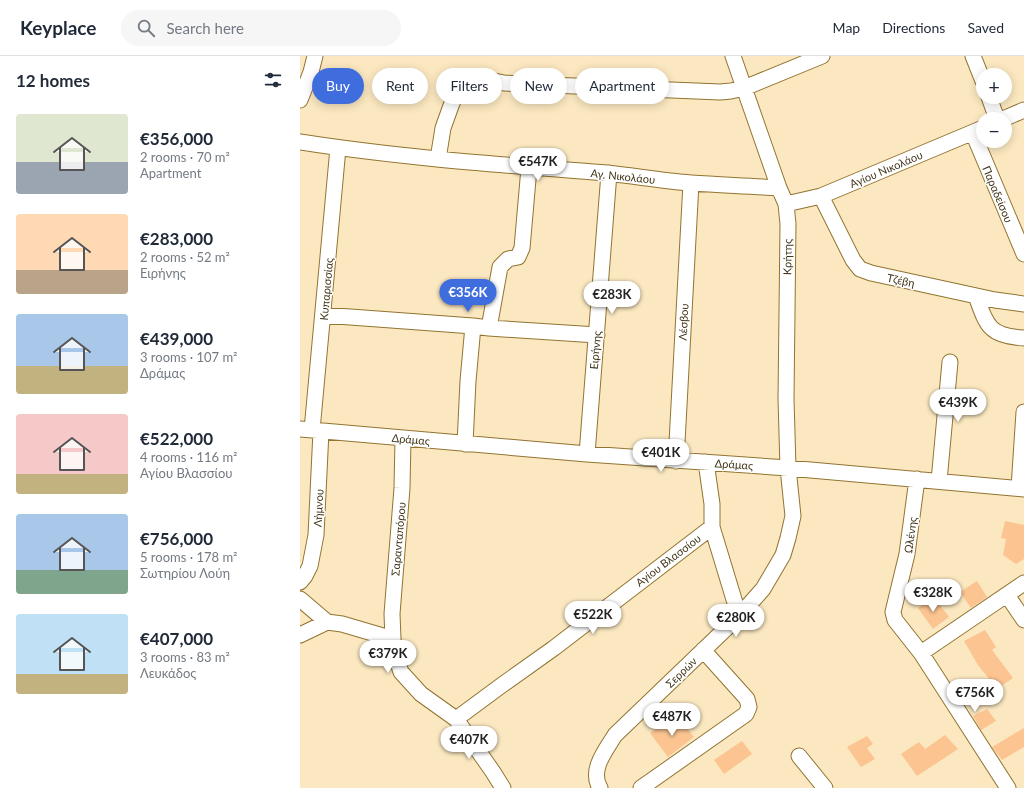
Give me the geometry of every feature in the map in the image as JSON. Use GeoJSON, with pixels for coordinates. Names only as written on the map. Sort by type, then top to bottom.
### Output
{"type":"FeatureCollection","features":[{"type":"Feature","properties":{"kind":"street"},"geometry":{"type":"LineString","coordinates":[[300,100],[311,72],[315,56]]}},
{"type":"Feature","properties":{"kind":"street","name":"Κρήτης"},"geometry":{"type":"LineString","coordinates":[[733,56],[786,204],[788,224],[786,399],[788,468]]}},
{"type":"Feature","properties":{"kind":"street"},"geometry":{"type":"LineString","coordinates":[[438,159],[443,128],[452,103],[464,80],[475,77],[504,84],[720,92],[744,88],[822,56]]}},
{"type":"Feature","properties":{"kind":"street"},"geometry":{"type":"LineString","coordinates":[[974,56],[978,68]]}},
{"type":"Feature","properties":{"kind":"street"},"geometry":{"type":"LineString","coordinates":[[1012,115],[1024,110]]}},
{"type":"Feature","properties":{"kind":"street","name":"Αγίου Νικολάου"},"geometry":{"type":"LineString","coordinates":[[786,204],[820,196],[976,131]]}},
{"type":"Feature","properties":{"kind":"street","name":"Αγ. Νικολάου"},"geometry":{"type":"LineString","coordinates":[[300,142],[338,148],[529,168],[609,173],[691,183],[779,188]]}},
{"type":"Feature","properties":{"kind":"street","name":"Κυπαρισσίας"},"geometry":{"type":"LineString","coordinates":[[311,430],[338,148]]}},
{"type":"Feature","properties":{"kind":"street","name":"Παραδείσου"},"geometry":{"type":"LineString","coordinates":[[985,148],[1024,254]]}},
{"type":"Feature","properties":{"kind":"street"},"geometry":{"type":"LineString","coordinates":[[489,328],[500,267],[508,259],[518,257],[522,248],[529,168]]}},
{"type":"Feature","properties":{"kind":"street","name":"Ειρήνης"},"geometry":{"type":"LineString","coordinates":[[587,454],[609,173]]}},
{"type":"Feature","properties":{"kind":"street","name":"Λέσβου"},"geometry":{"type":"LineString","coordinates":[[676,460],[691,183]]}},
{"type":"Feature","properties":{"kind":"street","name":"Τζέβη"},"geometry":{"type":"LineString","coordinates":[[820,196],[853,260],[860,269],[871,274],[995,300],[1024,304]]}},
{"type":"Feature","properties":{"kind":"street"},"geometry":{"type":"LineString","coordinates":[[976,296],[987,323],[995,332],[1007,337],[1024,338]]}},
{"type":"Feature","properties":{"kind":"street"},"geometry":{"type":"LineString","coordinates":[[323,315],[597,335]]}},
{"type":"Feature","properties":{"kind":"street"},"geometry":{"type":"LineString","coordinates":[[465,444],[468,381],[473,326]]}},
{"type":"Feature","properties":{"kind":"street"},"geometry":{"type":"LineString","coordinates":[[939,481],[950,362]]}},
{"type":"Feature","properties":{"kind":"street"},"geometry":{"type":"LineString","coordinates":[[1022,488],[1024,412]]}},
{"type":"Feature","properties":{"kind":"street","name":"Δράμας"},"geometry":{"type":"LineString","coordinates":[[311,430],[403,439],[788,468],[1022,488]]}},
{"type":"Feature","properties":{"kind":"street","name":"Λήμνου"},"geometry":{"type":"LineString","coordinates":[[300,582],[310,566],[316,535],[311,430]]}},
{"type":"Feature","properties":{"kind":"street","name":"Σαρανταπόρου"},"geometry":{"type":"LineString","coordinates":[[403,439],[402,488],[392,614],[393,639],[396,657],[401,672],[421,694],[456,719],[494,772],[503,788]]}},
{"type":"Feature","properties":{"kind":"street","name":"Αγίου Βλασσίου"},"geometry":{"type":"LineString","coordinates":[[456,719],[502,684],[554,648],[712,527],[712,504],[706,462]]}},
{"type":"Feature","properties":{"kind":"street","name":"Σερρών"},"geometry":{"type":"LineString","coordinates":[[600,788],[598,784],[597,770],[602,756],[615,735],[739,616],[763,589],[783,555],[793,516],[788,468]]}},
{"type":"Feature","properties":{"kind":"street","name":"Ωλένης"},"geometry":{"type":"LineString","coordinates":[[917,479],[908,554],[894,612],[895,620],[921,653],[1008,788]]}},
{"type":"Feature","properties":{"kind":"street"},"geometry":{"type":"LineString","coordinates":[[712,527],[739,616]]}},
{"type":"Feature","properties":{"kind":"street"},"geometry":{"type":"LineString","coordinates":[[921,653],[1024,583]]}},
{"type":"Feature","properties":{"kind":"street"},"geometry":{"type":"LineString","coordinates":[[1007,595],[1024,620]]}},
{"type":"Feature","properties":{"kind":"street"},"geometry":{"type":"LineString","coordinates":[[300,599],[327,622],[342,624],[393,639]]}},
{"type":"Feature","properties":{"kind":"street"},"geometry":{"type":"LineString","coordinates":[[300,636],[327,622]]}},
{"type":"Feature","properties":{"kind":"street"},"geometry":{"type":"LineString","coordinates":[[641,788],[746,714],[749,707],[747,699],[703,650]]}},
{"type":"Feature","properties":{"kind":"street"},"geometry":{"type":"LineString","coordinates":[[799,756],[825,788]]}},
{"type":"Feature","properties":{"kind":"building"},"geometry":{"type":"Polygon","coordinates":[[[1005,521],[1024,525],[1024,559],[1016,564],[1003,555],[1006,539],[1001,538],[1005,521]]]}},
{"type":"Feature","properties":{"kind":"building"},"geometry":{"type":"Polygon","coordinates":[[[977,581],[987,597],[971,608],[960,592],[977,581]]]}},
{"type":"Feature","properties":{"kind":"building"},"geometry":{"type":"Polygon","coordinates":[[[934,597],[949,617],[933,629],[918,608],[934,597]]]}},
{"type":"Feature","properties":{"kind":"building"},"geometry":{"type":"Polygon","coordinates":[[[985,630],[996,647],[992,650],[1013,678],[997,689],[978,665],[964,641],[985,630]]]}},
{"type":"Feature","properties":{"kind":"building"},"geometry":{"type":"Polygon","coordinates":[[[987,709],[996,721],[981,730],[973,716],[987,709]]]}},
{"type":"Feature","properties":{"kind":"building"},"geometry":{"type":"Polygon","coordinates":[[[678,717],[694,737],[668,757],[650,733],[659,726],[662,729],[678,717]]]}},
{"type":"Feature","properties":{"kind":"building"},"geometry":{"type":"Polygon","coordinates":[[[1024,728],[1024,747],[1002,760],[992,747],[1024,728]]]}},
{"type":"Feature","properties":{"kind":"building"},"geometry":{"type":"Polygon","coordinates":[[[945,735],[958,749],[917,776],[901,754],[919,742],[925,749],[945,735]]]}},
{"type":"Feature","properties":{"kind":"building"},"geometry":{"type":"Polygon","coordinates":[[[867,736],[873,744],[867,748],[875,759],[861,767],[847,747],[867,736]]]}},
{"type":"Feature","properties":{"kind":"building"},"geometry":{"type":"Polygon","coordinates":[[[742,741],[752,754],[724,774],[714,760],[742,741]]]}}]}
